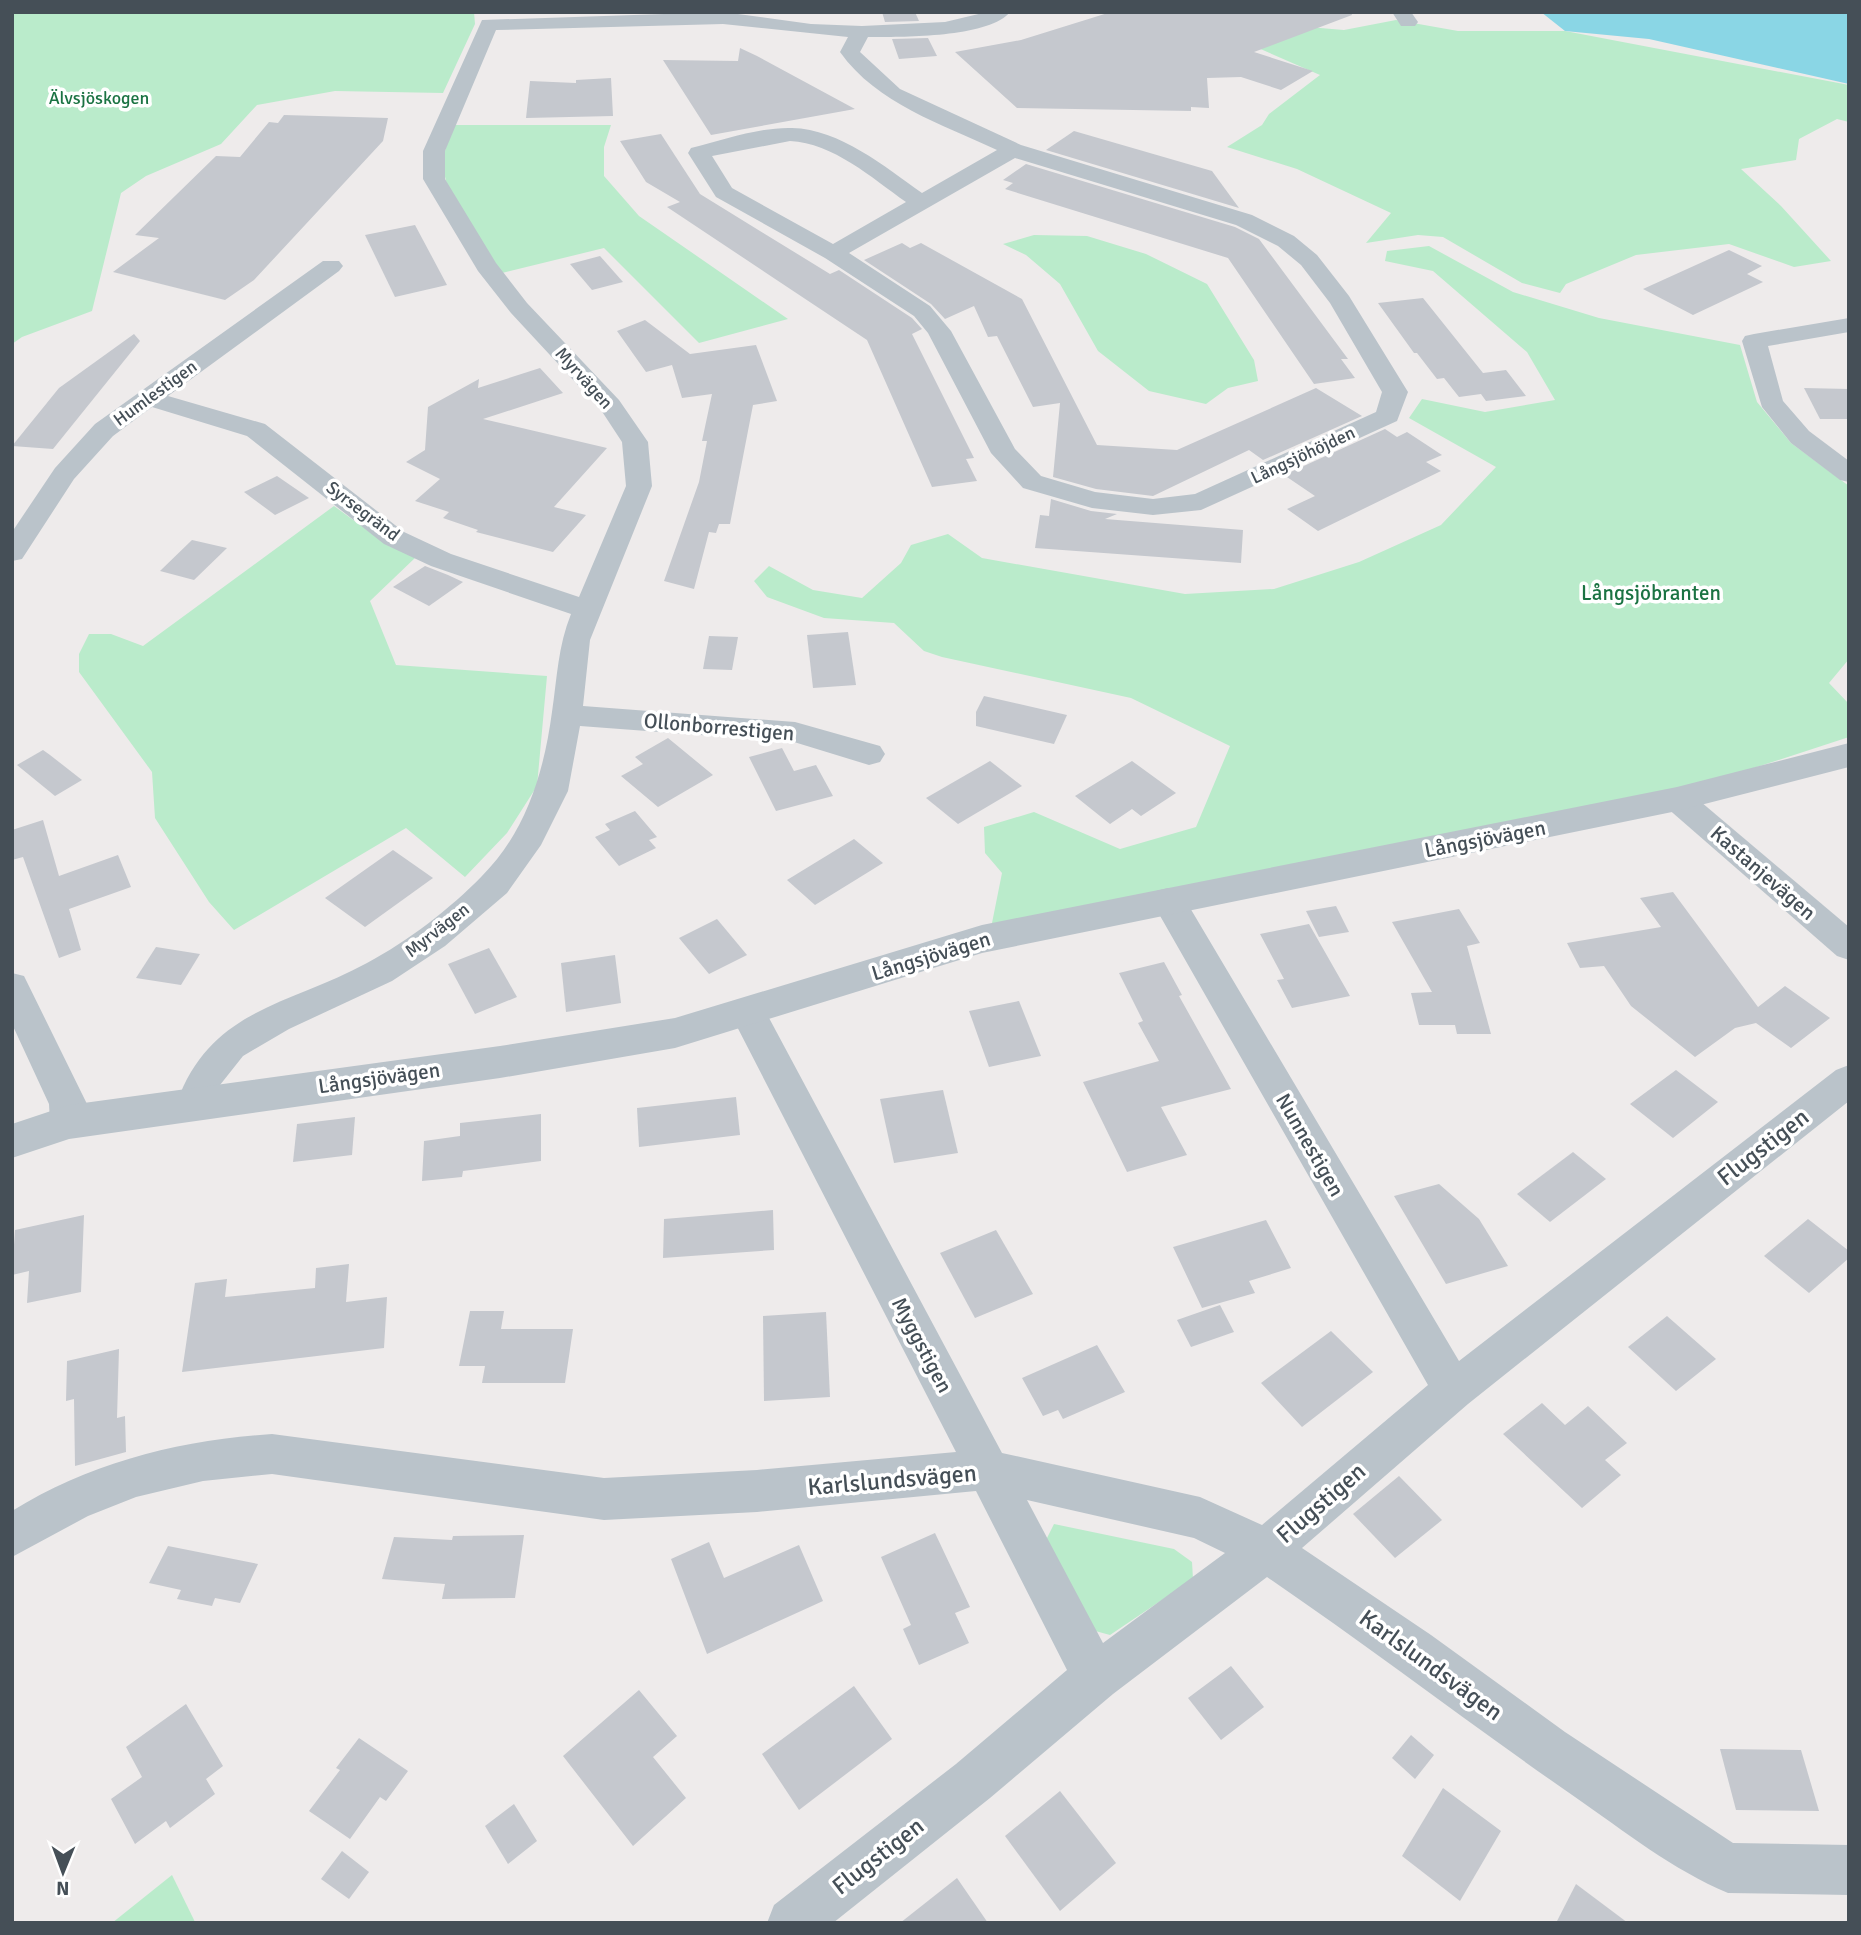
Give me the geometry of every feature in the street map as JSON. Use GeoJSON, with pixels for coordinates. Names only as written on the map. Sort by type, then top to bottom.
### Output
{"type":"FeatureCollection","features":[{"type":"Feature","properties":{"kind":"street","name":"Myrvägen"},"geometry":{"type":"LineString","coordinates":[[196,1102],[204,1079],[230,1046],[276,1019],[380,972],[433,937],[495,884],[529,837],[552,791],[567,715],[575,640],[639,486],[635,442],[610,405],[519,308],[486,265],[434,179],[434,151],[487,18],[726,18],[822,31],[861,32],[962,26],[997,17],[1001,12]]}},
{"type":"Feature","properties":{"kind":"street","name":"Långsjöhöjden"},"geometry":{"type":"LineString","coordinates":[[861,32],[850,52],[866,71],[893,93],[1013,150],[1244,220],[1286,241],[1309,260],[1341,301],[1386,373],[1395,392],[1388,416],[1201,502],[1153,508],[1092,500],[1032,482],[1004,453],[939,331],[922,311],[833,253],[724,192],[699,153],[748,141],[798,134],[858,161],[921,202]]}},
{"type":"Feature","properties":{"kind":"street"},"geometry":{"type":"LineString","coordinates":[[833,253],[1013,150]]}},
{"type":"Feature","properties":{"kind":"street","name":"Humlestigen"},"geometry":{"type":"LineString","coordinates":[[12,553],[64,474],[104,430],[331,266]]}},
{"type":"Feature","properties":{"kind":"street"},"geometry":{"type":"LineString","coordinates":[[1849,324],[1754,341],[1771,402],[1800,437],[1849,474]]}},
{"type":"Feature","properties":{"kind":"street","name":"Syrsegränd"},"geometry":{"type":"LineString","coordinates":[[149,398],[256,430],[394,538],[441,560],[586,609]]}},
{"type":"Feature","properties":{"kind":"street","name":"Ollonborrestigen"},"geometry":{"type":"LineString","coordinates":[[567,715],[795,732],[869,754]]}},
{"type":"Feature","properties":{"kind":"street","name":"Långsjövägen"},"geometry":{"type":"LineString","coordinates":[[12,1141],[68,1122],[196,1102],[500,1062],[675,1032],[748,1013],[982,939],[1677,799],[1849,755]]}},
{"type":"Feature","properties":{"kind":"street","name":"Kastanjevägen"},"geometry":{"type":"LineString","coordinates":[[1677,799],[1849,947]]}},
{"type":"Feature","properties":{"kind":"street","name":"Nunnestigen"},"geometry":{"type":"LineString","coordinates":[[1168,900],[1453,1390]]}},
{"type":"Feature","properties":{"kind":"street"},"geometry":{"type":"LineString","coordinates":[[12,986],[68,1104],[68,1122]]}},
{"type":"Feature","properties":{"kind":"street","name":"Myggstigen"},"geometry":{"type":"LineString","coordinates":[[748,1013],[1096,1678]]}},
{"type":"Feature","properties":{"kind":"street","name":"Flugstigen"},"geometry":{"type":"LineString","coordinates":[[792,1923],[973,1781],[1096,1678],[1266,1550],[1453,1390],[1849,1080]]}},
{"type":"Feature","properties":{"kind":"street","name":"Karlslundsvägen"},"geometry":{"type":"LineString","coordinates":[[12,1536],[37,1519],[101,1489],[169,1465],[217,1456],[272,1454],[604,1499],[757,1492],[985,1470],[1200,1518],[1266,1550],[1415,1651],[1559,1757],[1688,1845],[1728,1868],[1849,1870]]}},
{"type":"Feature","properties":{"kind":"green space","name":"Älvsjöskogen"},"geometry":{"type":"Polygon","coordinates":[[[12,12],[474,12],[475,24],[443,93],[335,91],[257,105],[221,144],[146,176],[121,193],[92,311],[22,337],[12,344],[12,12]]]}},
{"type":"Feature","properties":{"kind":"green space"},"geometry":{"type":"Polygon","coordinates":[[[1396,20],[1458,31],[1565,31],[1849,85],[1849,122],[1837,119],[1799,139],[1796,160],[1741,169],[1781,206],[1831,261],[1794,267],[1729,244],[1636,255],[1566,284],[1560,293],[1522,283],[1443,237],[1418,235],[1366,243],[1391,213],[1297,169],[1227,147],[1262,125],[1269,114],[1320,75],[1233,37],[1284,25],[1344,30],[1396,20]]]}},
{"type":"Feature","properties":{"kind":"green space"},"geometry":{"type":"Polygon","coordinates":[[[455,125],[611,125],[604,147],[604,176],[639,216],[788,319],[699,343],[604,248],[502,273],[471,231],[447,184],[445,151],[455,125]]]}},
{"type":"Feature","properties":{"kind":"green space"},"geometry":{"type":"Polygon","coordinates":[[[1034,235],[1087,236],[1146,254],[1207,284],[1254,360],[1258,381],[1228,388],[1206,404],[1149,391],[1098,351],[1060,284],[1026,255],[1003,244],[1034,235]]]}},
{"type":"Feature","properties":{"kind":"green space","name":"Långsjöbranten"},"geometry":{"type":"Polygon","coordinates":[[[1429,246],[1513,292],[1599,318],[1740,345],[1757,402],[1791,443],[1849,486],[1849,659],[1829,683],[1849,704],[1849,737],[1674,794],[991,928],[1002,873],[985,853],[984,827],[1034,812],[1120,849],[1196,827],[1230,746],[1131,698],[942,657],[924,651],[894,623],[824,618],[767,597],[754,581],[769,566],[813,590],[862,598],[901,563],[911,545],[948,534],[982,558],[1185,594],[1274,589],[1359,562],[1441,525],[1496,467],[1409,418],[1422,399],[1485,412],[1555,400],[1527,352],[1433,271],[1385,261],[1387,251],[1429,246]]]}},
{"type":"Feature","properties":{"kind":"green space"},"geometry":{"type":"Polygon","coordinates":[[[334,506],[389,546],[416,557],[370,601],[396,665],[547,676],[537,786],[507,833],[465,877],[406,828],[234,930],[209,902],[155,818],[152,772],[79,672],[79,654],[89,634],[111,634],[143,646],[334,506]]]}},
{"type":"Feature","properties":{"kind":"green space"},"geometry":{"type":"Polygon","coordinates":[[[1054,1524],[1174,1549],[1192,1562],[1193,1579],[1110,1635],[1088,1629],[1043,1546],[1054,1524]]]}},
{"type":"Feature","properties":{"kind":"green space"},"geometry":{"type":"Polygon","coordinates":[[[172,1875],[195,1922],[112,1923],[172,1875]]]}},
{"type":"Feature","properties":{"kind":"water"},"geometry":{"type":"Polygon","coordinates":[[[1541,12],[1849,12],[1849,84],[1649,39],[1565,31],[1541,12]]]}},
{"type":"Feature","properties":{"kind":"building"},"geometry":{"type":"Polygon","coordinates":[[[882,12],[915,12],[919,21],[885,22],[882,12]]]}},
{"type":"Feature","properties":{"kind":"building"},"geometry":{"type":"Polygon","coordinates":[[[1111,12],[1351,12],[1352,15],[1254,52],[1313,71],[1281,90],[1241,77],[1207,78],[1209,108],[1191,107],[1191,111],[1017,108],[955,52],[1021,40],[1111,12]]]}},
{"type":"Feature","properties":{"kind":"building"},"geometry":{"type":"Polygon","coordinates":[[[928,38],[937,56],[899,59],[892,39],[928,38]]]}},
{"type":"Feature","properties":{"kind":"building"},"geometry":{"type":"Polygon","coordinates":[[[740,48],[855,109],[711,135],[663,60],[738,61],[740,48]]]}},
{"type":"Feature","properties":{"kind":"building"},"geometry":{"type":"Polygon","coordinates":[[[611,78],[613,116],[526,118],[530,81],[576,83],[576,80],[611,78]]]}},
{"type":"Feature","properties":{"kind":"building"},"geometry":{"type":"Polygon","coordinates":[[[284,115],[388,118],[383,141],[254,280],[225,300],[113,272],[159,238],[135,235],[216,156],[240,157],[269,122],[278,123],[284,115]]]}},
{"type":"Feature","properties":{"kind":"building"},"geometry":{"type":"Polygon","coordinates":[[[1074,131],[1212,171],[1239,208],[1046,150],[1074,131]]]}},
{"type":"Feature","properties":{"kind":"building"},"geometry":{"type":"Polygon","coordinates":[[[661,134],[700,194],[830,274],[839,270],[912,318],[922,329],[912,334],[974,458],[966,459],[977,481],[932,487],[867,340],[667,207],[680,202],[646,182],[620,141],[661,134]]]}},
{"type":"Feature","properties":{"kind":"building"},"geometry":{"type":"Polygon","coordinates":[[[1026,164],[1235,227],[1259,239],[1348,359],[1341,359],[1355,378],[1314,384],[1228,258],[1005,189],[1013,183],[1003,180],[1026,164]]]}},
{"type":"Feature","properties":{"kind":"building"},"geometry":{"type":"Polygon","coordinates":[[[415,225],[447,285],[395,297],[365,235],[415,225]]]}},
{"type":"Feature","properties":{"kind":"building"},"geometry":{"type":"Polygon","coordinates":[[[902,243],[910,248],[921,243],[1022,299],[1097,445],[1177,450],[1316,388],[1362,416],[1263,460],[1249,450],[1153,496],[1096,489],[1053,477],[1060,403],[1033,407],[997,336],[988,337],[974,306],[945,319],[931,304],[864,260],[902,243]]]}},
{"type":"Feature","properties":{"kind":"building"},"geometry":{"type":"Polygon","coordinates":[[[1729,250],[1762,266],[1747,274],[1763,282],[1693,315],[1643,289],[1729,250]]]}},
{"type":"Feature","properties":{"kind":"building"},"geometry":{"type":"Polygon","coordinates":[[[600,256],[623,282],[592,290],[570,264],[600,256]]]}},
{"type":"Feature","properties":{"kind":"building"},"geometry":{"type":"Polygon","coordinates":[[[1423,298],[1483,373],[1506,370],[1526,396],[1486,401],[1481,394],[1459,397],[1444,378],[1437,379],[1417,353],[1414,353],[1378,303],[1423,298]]]}},
{"type":"Feature","properties":{"kind":"building"},"geometry":{"type":"Polygon","coordinates":[[[645,320],[690,354],[756,345],[777,401],[753,405],[730,524],[719,524],[716,533],[709,532],[694,589],[664,581],[699,482],[707,441],[702,441],[712,394],[682,398],[672,365],[646,372],[617,331],[645,320]]]}},
{"type":"Feature","properties":{"kind":"building"},"geometry":{"type":"Polygon","coordinates":[[[134,334],[140,341],[53,449],[12,446],[59,388],[134,334]]]}},
{"type":"Feature","properties":{"kind":"building"},"geometry":{"type":"Polygon","coordinates":[[[540,368],[563,393],[483,419],[607,448],[554,507],[586,515],[553,552],[476,532],[478,530],[443,518],[449,512],[415,501],[440,479],[406,462],[425,450],[428,407],[479,379],[478,388],[540,368]]]}},
{"type":"Feature","properties":{"kind":"building"},"geometry":{"type":"Polygon","coordinates":[[[1804,388],[1849,389],[1849,419],[1820,419],[1804,388]]]}},
{"type":"Feature","properties":{"kind":"building"},"geometry":{"type":"Polygon","coordinates":[[[1385,429],[1397,437],[1407,432],[1442,455],[1426,462],[1441,471],[1318,531],[1287,509],[1315,496],[1284,475],[1385,429]]]}},
{"type":"Feature","properties":{"kind":"building"},"geometry":{"type":"Polygon","coordinates":[[[277,476],[309,498],[275,515],[244,492],[277,476]]]}},
{"type":"Feature","properties":{"kind":"building"},"geometry":{"type":"Polygon","coordinates":[[[1051,499],[1091,511],[1117,514],[1105,519],[1243,530],[1241,563],[1035,548],[1040,515],[1049,516],[1051,499]]]}},
{"type":"Feature","properties":{"kind":"building"},"geometry":{"type":"Polygon","coordinates":[[[192,540],[227,548],[194,580],[160,571],[192,540]]]}},
{"type":"Feature","properties":{"kind":"building"},"geometry":{"type":"Polygon","coordinates":[[[425,566],[463,582],[429,606],[393,587],[425,566]]]}},
{"type":"Feature","properties":{"kind":"building"},"geometry":{"type":"Polygon","coordinates":[[[848,632],[856,685],[813,688],[807,635],[848,632]]]}},
{"type":"Feature","properties":{"kind":"building"},"geometry":{"type":"Polygon","coordinates":[[[709,636],[738,637],[732,670],[703,669],[709,636]]]}},
{"type":"Feature","properties":{"kind":"building"},"geometry":{"type":"Polygon","coordinates":[[[984,696],[1067,715],[1054,744],[976,726],[976,712],[984,696]]]}},
{"type":"Feature","properties":{"kind":"building"},"geometry":{"type":"Polygon","coordinates":[[[668,738],[713,775],[658,807],[621,776],[643,764],[635,757],[668,738]]]}},
{"type":"Feature","properties":{"kind":"building"},"geometry":{"type":"Polygon","coordinates":[[[782,748],[794,771],[816,765],[833,796],[776,811],[749,757],[782,748]]]}},
{"type":"Feature","properties":{"kind":"building"},"geometry":{"type":"Polygon","coordinates":[[[43,750],[82,780],[55,796],[17,765],[43,750]]]}},
{"type":"Feature","properties":{"kind":"building"},"geometry":{"type":"Polygon","coordinates":[[[990,761],[1022,786],[958,824],[926,798],[990,761]]]}},
{"type":"Feature","properties":{"kind":"building"},"geometry":{"type":"Polygon","coordinates":[[[1132,761],[1176,793],[1141,816],[1132,809],[1110,824],[1075,796],[1132,761]]]}},
{"type":"Feature","properties":{"kind":"building"},"geometry":{"type":"Polygon","coordinates":[[[635,811],[657,837],[649,840],[656,848],[619,866],[595,837],[610,830],[605,824],[635,811]]]}},
{"type":"Feature","properties":{"kind":"building"},"geometry":{"type":"Polygon","coordinates":[[[43,820],[59,876],[118,855],[131,887],[69,909],[81,950],[59,958],[23,857],[12,860],[12,830],[43,820]]]}},
{"type":"Feature","properties":{"kind":"building"},"geometry":{"type":"Polygon","coordinates":[[[854,839],[883,863],[815,905],[787,880],[854,839]]]}},
{"type":"Feature","properties":{"kind":"building"},"geometry":{"type":"Polygon","coordinates":[[[393,850],[433,878],[365,927],[325,898],[393,850]]]}},
{"type":"Feature","properties":{"kind":"building"},"geometry":{"type":"Polygon","coordinates":[[[1673,892],[1758,1007],[1785,986],[1830,1018],[1791,1048],[1756,1023],[1735,1028],[1695,1057],[1631,1006],[1604,966],[1580,968],[1567,943],[1661,927],[1640,898],[1673,892]]]}},
{"type":"Feature","properties":{"kind":"building"},"geometry":{"type":"Polygon","coordinates":[[[1336,906],[1349,932],[1319,937],[1306,911],[1336,906]]]}},
{"type":"Feature","properties":{"kind":"building"},"geometry":{"type":"Polygon","coordinates":[[[1459,909],[1480,943],[1467,946],[1491,1034],[1457,1034],[1455,1025],[1419,1025],[1411,993],[1432,992],[1392,922],[1459,909]]]}},
{"type":"Feature","properties":{"kind":"building"},"geometry":{"type":"Polygon","coordinates":[[[717,919],[747,955],[709,974],[679,938],[717,919]]]}},
{"type":"Feature","properties":{"kind":"building"},"geometry":{"type":"Polygon","coordinates":[[[1309,924],[1350,996],[1292,1008],[1277,980],[1284,979],[1260,934],[1309,924]]]}},
{"type":"Feature","properties":{"kind":"building"},"geometry":{"type":"Polygon","coordinates":[[[156,947],[200,954],[181,985],[136,978],[156,947]]]}},
{"type":"Feature","properties":{"kind":"building"},"geometry":{"type":"Polygon","coordinates":[[[489,948],[517,997],[475,1014],[448,964],[489,948]]]}},
{"type":"Feature","properties":{"kind":"building"},"geometry":{"type":"Polygon","coordinates":[[[615,955],[621,1003],[566,1012],[561,963],[615,955]]]}},
{"type":"Feature","properties":{"kind":"building"},"geometry":{"type":"Polygon","coordinates":[[[1164,962],[1182,995],[1179,996],[1231,1089],[1161,1107],[1187,1155],[1127,1172],[1083,1082],[1159,1061],[1138,1023],[1143,1021],[1119,973],[1164,962]]]}},
{"type":"Feature","properties":{"kind":"building"},"geometry":{"type":"Polygon","coordinates":[[[1019,1001],[1041,1056],[989,1067],[969,1011],[1019,1001]]]}},
{"type":"Feature","properties":{"kind":"building"},"geometry":{"type":"Polygon","coordinates":[[[1676,1070],[1718,1102],[1673,1138],[1630,1104],[1676,1070]]]}},
{"type":"Feature","properties":{"kind":"building"},"geometry":{"type":"Polygon","coordinates":[[[943,1090],[958,1153],[894,1163],[880,1099],[943,1090]]]}},
{"type":"Feature","properties":{"kind":"building"},"geometry":{"type":"Polygon","coordinates":[[[736,1097],[740,1135],[639,1147],[637,1108],[736,1097]]]}},
{"type":"Feature","properties":{"kind":"building"},"geometry":{"type":"Polygon","coordinates":[[[541,1114],[541,1161],[463,1171],[462,1177],[422,1181],[424,1141],[460,1136],[460,1123],[541,1114]]]}},
{"type":"Feature","properties":{"kind":"building"},"geometry":{"type":"Polygon","coordinates":[[[355,1117],[352,1155],[293,1162],[297,1124],[355,1117]]]}},
{"type":"Feature","properties":{"kind":"building"},"geometry":{"type":"Polygon","coordinates":[[[1573,1152],[1606,1179],[1550,1222],[1517,1194],[1573,1152]]]}},
{"type":"Feature","properties":{"kind":"building"},"geometry":{"type":"Polygon","coordinates":[[[1439,1184],[1479,1219],[1508,1266],[1446,1284],[1394,1196],[1439,1184]]]}},
{"type":"Feature","properties":{"kind":"building"},"geometry":{"type":"Polygon","coordinates":[[[773,1210],[774,1250],[663,1258],[664,1219],[773,1210]]]}},
{"type":"Feature","properties":{"kind":"building"},"geometry":{"type":"Polygon","coordinates":[[[84,1215],[81,1292],[27,1303],[29,1271],[12,1275],[15,1230],[84,1215]]]}},
{"type":"Feature","properties":{"kind":"building"},"geometry":{"type":"Polygon","coordinates":[[[1808,1219],[1849,1251],[1849,1258],[1809,1293],[1764,1256],[1808,1219]]]}},
{"type":"Feature","properties":{"kind":"building"},"geometry":{"type":"Polygon","coordinates":[[[1266,1220],[1291,1268],[1249,1281],[1255,1293],[1202,1308],[1173,1247],[1266,1220]]]}},
{"type":"Feature","properties":{"kind":"building"},"geometry":{"type":"Polygon","coordinates":[[[996,1230],[1033,1294],[975,1318],[940,1253],[996,1230]]]}},
{"type":"Feature","properties":{"kind":"building"},"geometry":{"type":"Polygon","coordinates":[[[349,1264],[346,1302],[387,1297],[384,1348],[182,1372],[195,1283],[227,1279],[225,1297],[315,1288],[316,1268],[349,1264]]]}},
{"type":"Feature","properties":{"kind":"building"},"geometry":{"type":"Polygon","coordinates":[[[1220,1305],[1234,1332],[1191,1347],[1177,1320],[1220,1305]]]}},
{"type":"Feature","properties":{"kind":"building"},"geometry":{"type":"Polygon","coordinates":[[[470,1311],[504,1311],[501,1329],[573,1329],[565,1383],[482,1383],[485,1366],[459,1366],[470,1311]]]}},
{"type":"Feature","properties":{"kind":"building"},"geometry":{"type":"Polygon","coordinates":[[[826,1312],[830,1397],[764,1401],[763,1316],[826,1312]]]}},
{"type":"Feature","properties":{"kind":"building"},"geometry":{"type":"Polygon","coordinates":[[[1667,1316],[1716,1359],[1676,1391],[1628,1347],[1667,1316]]]}},
{"type":"Feature","properties":{"kind":"building"},"geometry":{"type":"Polygon","coordinates":[[[1331,1331],[1373,1372],[1302,1427],[1261,1383],[1331,1331]]]}},
{"type":"Feature","properties":{"kind":"building"},"geometry":{"type":"Polygon","coordinates":[[[1097,1345],[1125,1392],[1063,1419],[1058,1410],[1043,1416],[1022,1378],[1097,1345]]]}},
{"type":"Feature","properties":{"kind":"building"},"geometry":{"type":"Polygon","coordinates":[[[119,1349],[117,1418],[125,1416],[126,1452],[75,1466],[74,1399],[66,1401],[67,1361],[119,1349]]]}},
{"type":"Feature","properties":{"kind":"building"},"geometry":{"type":"Polygon","coordinates":[[[1542,1403],[1565,1425],[1588,1406],[1627,1443],[1605,1460],[1621,1475],[1582,1508],[1503,1434],[1542,1403]]]}},
{"type":"Feature","properties":{"kind":"building"},"geometry":{"type":"Polygon","coordinates":[[[1399,1476],[1442,1520],[1395,1558],[1353,1514],[1399,1476]]]}},
{"type":"Feature","properties":{"kind":"building"},"geometry":{"type":"Polygon","coordinates":[[[935,1533],[970,1607],[955,1613],[969,1643],[919,1665],[903,1629],[911,1625],[881,1557],[935,1533]]]}},
{"type":"Feature","properties":{"kind":"building"},"geometry":{"type":"Polygon","coordinates":[[[524,1535],[515,1598],[442,1599],[445,1584],[382,1579],[394,1537],[452,1540],[453,1536],[524,1535]]]}},
{"type":"Feature","properties":{"kind":"building"},"geometry":{"type":"Polygon","coordinates":[[[709,1542],[724,1578],[799,1545],[823,1601],[707,1654],[671,1559],[709,1542]]]}},
{"type":"Feature","properties":{"kind":"building"},"geometry":{"type":"Polygon","coordinates":[[[168,1546],[258,1564],[240,1603],[215,1598],[212,1606],[177,1599],[181,1590],[149,1583],[168,1546]]]}},
{"type":"Feature","properties":{"kind":"building"},"geometry":{"type":"Polygon","coordinates":[[[1231,1666],[1264,1707],[1221,1740],[1188,1698],[1231,1666]]]}},
{"type":"Feature","properties":{"kind":"building"},"geometry":{"type":"Polygon","coordinates":[[[854,1686],[892,1739],[799,1810],[762,1754],[854,1686]]]}},
{"type":"Feature","properties":{"kind":"building"},"geometry":{"type":"Polygon","coordinates":[[[639,1690],[677,1736],[653,1757],[686,1798],[633,1846],[563,1756],[639,1690]]]}},
{"type":"Feature","properties":{"kind":"building"},"geometry":{"type":"Polygon","coordinates":[[[186,1704],[223,1766],[206,1779],[215,1794],[170,1828],[166,1821],[135,1844],[111,1799],[142,1777],[126,1747],[186,1704]]]}},
{"type":"Feature","properties":{"kind":"building"},"geometry":{"type":"Polygon","coordinates":[[[1411,1735],[1434,1755],[1415,1779],[1392,1758],[1411,1735]]]}},
{"type":"Feature","properties":{"kind":"building"},"geometry":{"type":"Polygon","coordinates":[[[359,1738],[408,1771],[386,1801],[380,1797],[350,1839],[309,1811],[340,1770],[336,1768],[359,1738]]]}},
{"type":"Feature","properties":{"kind":"building"},"geometry":{"type":"Polygon","coordinates":[[[1720,1749],[1801,1750],[1819,1811],[1736,1810],[1720,1749]]]}},
{"type":"Feature","properties":{"kind":"building"},"geometry":{"type":"Polygon","coordinates":[[[1443,1788],[1501,1831],[1460,1901],[1402,1856],[1443,1788]]]}},
{"type":"Feature","properties":{"kind":"building"},"geometry":{"type":"Polygon","coordinates":[[[1060,1791],[1116,1863],[1060,1911],[1005,1836],[1060,1791]]]}},
{"type":"Feature","properties":{"kind":"building"},"geometry":{"type":"Polygon","coordinates":[[[514,1804],[537,1841],[508,1864],[485,1826],[514,1804]]]}},
{"type":"Feature","properties":{"kind":"building"},"geometry":{"type":"Polygon","coordinates":[[[342,1851],[369,1872],[349,1899],[321,1879],[342,1851]]]}},
{"type":"Feature","properties":{"kind":"building"},"geometry":{"type":"Polygon","coordinates":[[[957,1878],[988,1923],[900,1923],[957,1878]]]}},
{"type":"Feature","properties":{"kind":"building"},"geometry":{"type":"Polygon","coordinates":[[[1576,1884],[1628,1923],[1556,1923],[1576,1884]]]}}]}
